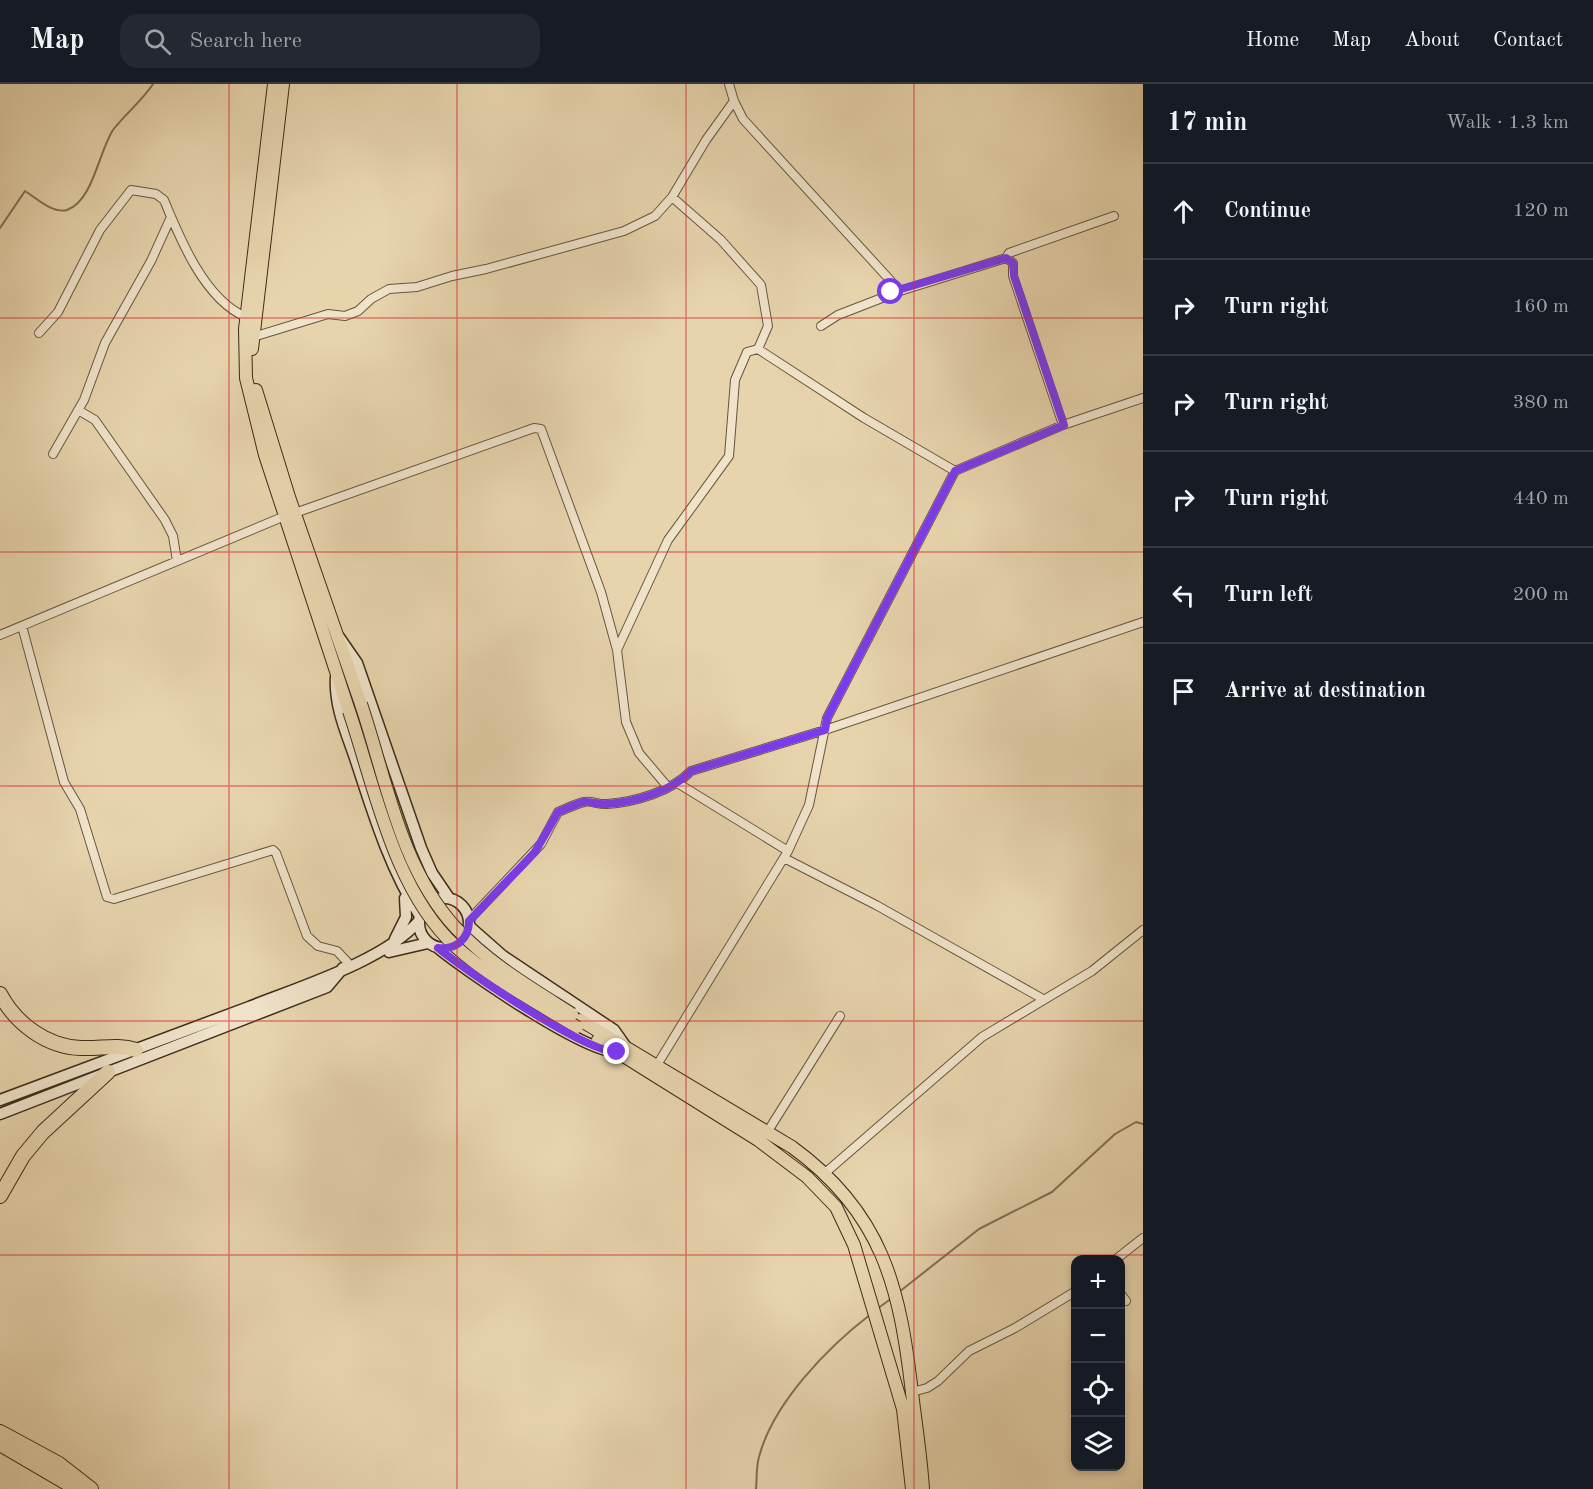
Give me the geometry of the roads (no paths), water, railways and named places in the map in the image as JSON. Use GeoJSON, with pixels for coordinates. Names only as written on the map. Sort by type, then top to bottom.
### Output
{"type":"FeatureCollection","features":[{"type":"Feature","properties":{"kind":"highway"},"geometry":{"type":"LineString","coordinates":[[274,84],[246,317],[244,353],[247,388],[290,515],[339,637],[406,844],[439,906],[481,952],[579,1023]]}},
{"type":"Feature","properties":{"kind":"highway"},"geometry":{"type":"LineString","coordinates":[[283,84],[253,337],[253,366],[258,399],[336,674],[394,849],[428,917],[456,947],[473,961],[579,1023],[731,1121],[816,1185],[830,1200],[845,1223],[903,1409],[912,1489]]}},
{"type":"Feature","properties":{"kind":"highway"},"geometry":{"type":"LineString","coordinates":[[0,994],[11,1013],[26,1027],[57,1044],[84,1048],[117,1045],[136,1050]]}},
{"type":"Feature","properties":{"kind":"highway"},"geometry":{"type":"LineString","coordinates":[[622,1050],[657,1065],[768,1131],[825,1173],[860,1216],[891,1277],[903,1318],[923,1489]]}},
{"type":"Feature","properties":{"kind":"highway"},"geometry":{"type":"LineString","coordinates":[[0,1196],[23,1156],[43,1132],[108,1072]]}},
{"type":"Feature","properties":{"kind":"highway"},"geometry":{"type":"LineString","coordinates":[[0,1432],[60,1464],[91,1489]]}},
{"type":"Feature","properties":{"kind":"highway"},"geometry":{"type":"LineString","coordinates":[[0,1443],[77,1489]]}},
{"type":"Feature","properties":{"kind":"main road"},"geometry":{"type":"LineString","coordinates":[[339,637],[357,663],[426,861],[449,898],[463,906],[469,923],[503,956],[614,1030],[622,1050]]}},
{"type":"Feature","properties":{"kind":"main road"},"geometry":{"type":"LineString","coordinates":[[336,674],[339,708],[371,807],[402,886],[419,919],[420,931],[433,945],[477,977],[590,1045],[622,1050]]}},
{"type":"Feature","properties":{"kind":"main road"},"geometry":{"type":"LineString","coordinates":[[387,947],[402,930],[406,917],[407,906],[402,886]]}},
{"type":"Feature","properties":{"kind":"main road"},"geometry":{"type":"LineString","coordinates":[[0,1100],[136,1050],[347,967],[387,947],[419,919],[425,907],[433,900],[449,898]]}},
{"type":"Feature","properties":{"kind":"main road"},"geometry":{"type":"LineString","coordinates":[[371,956],[412,945],[448,948],[458,944],[466,936],[469,923]]}},
{"type":"Feature","properties":{"kind":"main road"},"geometry":{"type":"LineString","coordinates":[[0,1114],[327,987],[347,967]]}},
{"type":"Feature","properties":{"kind":"street"},"geometry":{"type":"LineString","coordinates":[[729,84],[743,119],[900,291]]}},
{"type":"Feature","properties":{"kind":"street"},"geometry":{"type":"LineString","coordinates":[[253,337],[328,314],[345,316],[358,311],[370,299],[389,290],[417,287],[624,231],[655,216],[672,197],[706,140],[727,115],[734,101]]}},
{"type":"Feature","properties":{"kind":"street"},"geometry":{"type":"LineString","coordinates":[[39,333],[58,312],[100,230],[130,190],[156,194],[164,200],[194,265],[222,302],[246,317]]}},
{"type":"Feature","properties":{"kind":"street"},"geometry":{"type":"LineString","coordinates":[[672,197],[721,240],[761,285],[768,326],[758,349]]}},
{"type":"Feature","properties":{"kind":"street"},"geometry":{"type":"LineString","coordinates":[[822,326],[838,315],[900,291],[1009,258],[1114,216]]}},
{"type":"Feature","properties":{"kind":"street"},"geometry":{"type":"LineString","coordinates":[[53,454],[78,410],[105,343],[151,261],[171,217]]}},
{"type":"Feature","properties":{"kind":"street"},"geometry":{"type":"LineString","coordinates":[[1009,258],[1064,425]]}},
{"type":"Feature","properties":{"kind":"street"},"geometry":{"type":"LineString","coordinates":[[617,650],[668,540],[729,456],[735,380],[747,352],[758,349],[864,418],[955,471]]}},
{"type":"Feature","properties":{"kind":"street"},"geometry":{"type":"LineString","coordinates":[[657,1065],[786,854],[809,805],[827,718],[955,471],[1064,425],[1143,398]]}},
{"type":"Feature","properties":{"kind":"street"},"geometry":{"type":"LineString","coordinates":[[78,410],[95,420],[165,520],[173,536],[177,561]]}},
{"type":"Feature","properties":{"kind":"street"},"geometry":{"type":"LineString","coordinates":[[0,635],[290,515],[539,428],[543,432],[583,540],[617,650],[626,722],[639,753],[667,786]]}},
{"type":"Feature","properties":{"kind":"street"},"geometry":{"type":"LineString","coordinates":[[469,923],[535,852],[558,812],[586,801],[606,804],[651,795],[667,786],[679,784],[691,771],[825,730],[1143,622]]}},
{"type":"Feature","properties":{"kind":"street"},"geometry":{"type":"LineString","coordinates":[[22,626],[64,782],[80,809],[108,899],[112,900],[273,850],[307,936],[318,946],[337,951],[347,967]]}},
{"type":"Feature","properties":{"kind":"street"},"geometry":{"type":"LineString","coordinates":[[679,784],[786,854],[1043,999]]}},
{"type":"Feature","properties":{"kind":"street"},"geometry":{"type":"LineString","coordinates":[[825,1173],[982,1037],[1092,971],[1143,930]]}},
{"type":"Feature","properties":{"kind":"street"},"geometry":{"type":"LineString","coordinates":[[768,1131],[840,1016]]}},
{"type":"Feature","properties":{"kind":"street"},"geometry":{"type":"LineString","coordinates":[[1121,1255],[1143,1238]]}},
{"type":"Feature","properties":{"kind":"street"},"geometry":{"type":"LineString","coordinates":[[912,1392],[927,1388],[938,1381],[969,1352],[1071,1295]]}},
{"type":"Feature","properties":{"kind":"waterway"},"geometry":{"type":"LineString","coordinates":[[0,228],[25,191],[56,210],[67,210],[76,205],[89,186],[113,130],[153,84]]}},
{"type":"Feature","properties":{"kind":"waterway"},"geometry":{"type":"LineString","coordinates":[[899,1292],[979,1229],[1052,1192],[1115,1134],[1136,1122],[1143,1124]]}},
{"type":"Feature","properties":{"kind":"waterway"},"geometry":{"type":"LineString","coordinates":[[877,1309],[892,1298]]}},
{"type":"Feature","properties":{"kind":"waterway"},"geometry":{"type":"LineString","coordinates":[[756,1489],[758,1461],[766,1437],[789,1397],[820,1360],[871,1314]]}}]}
